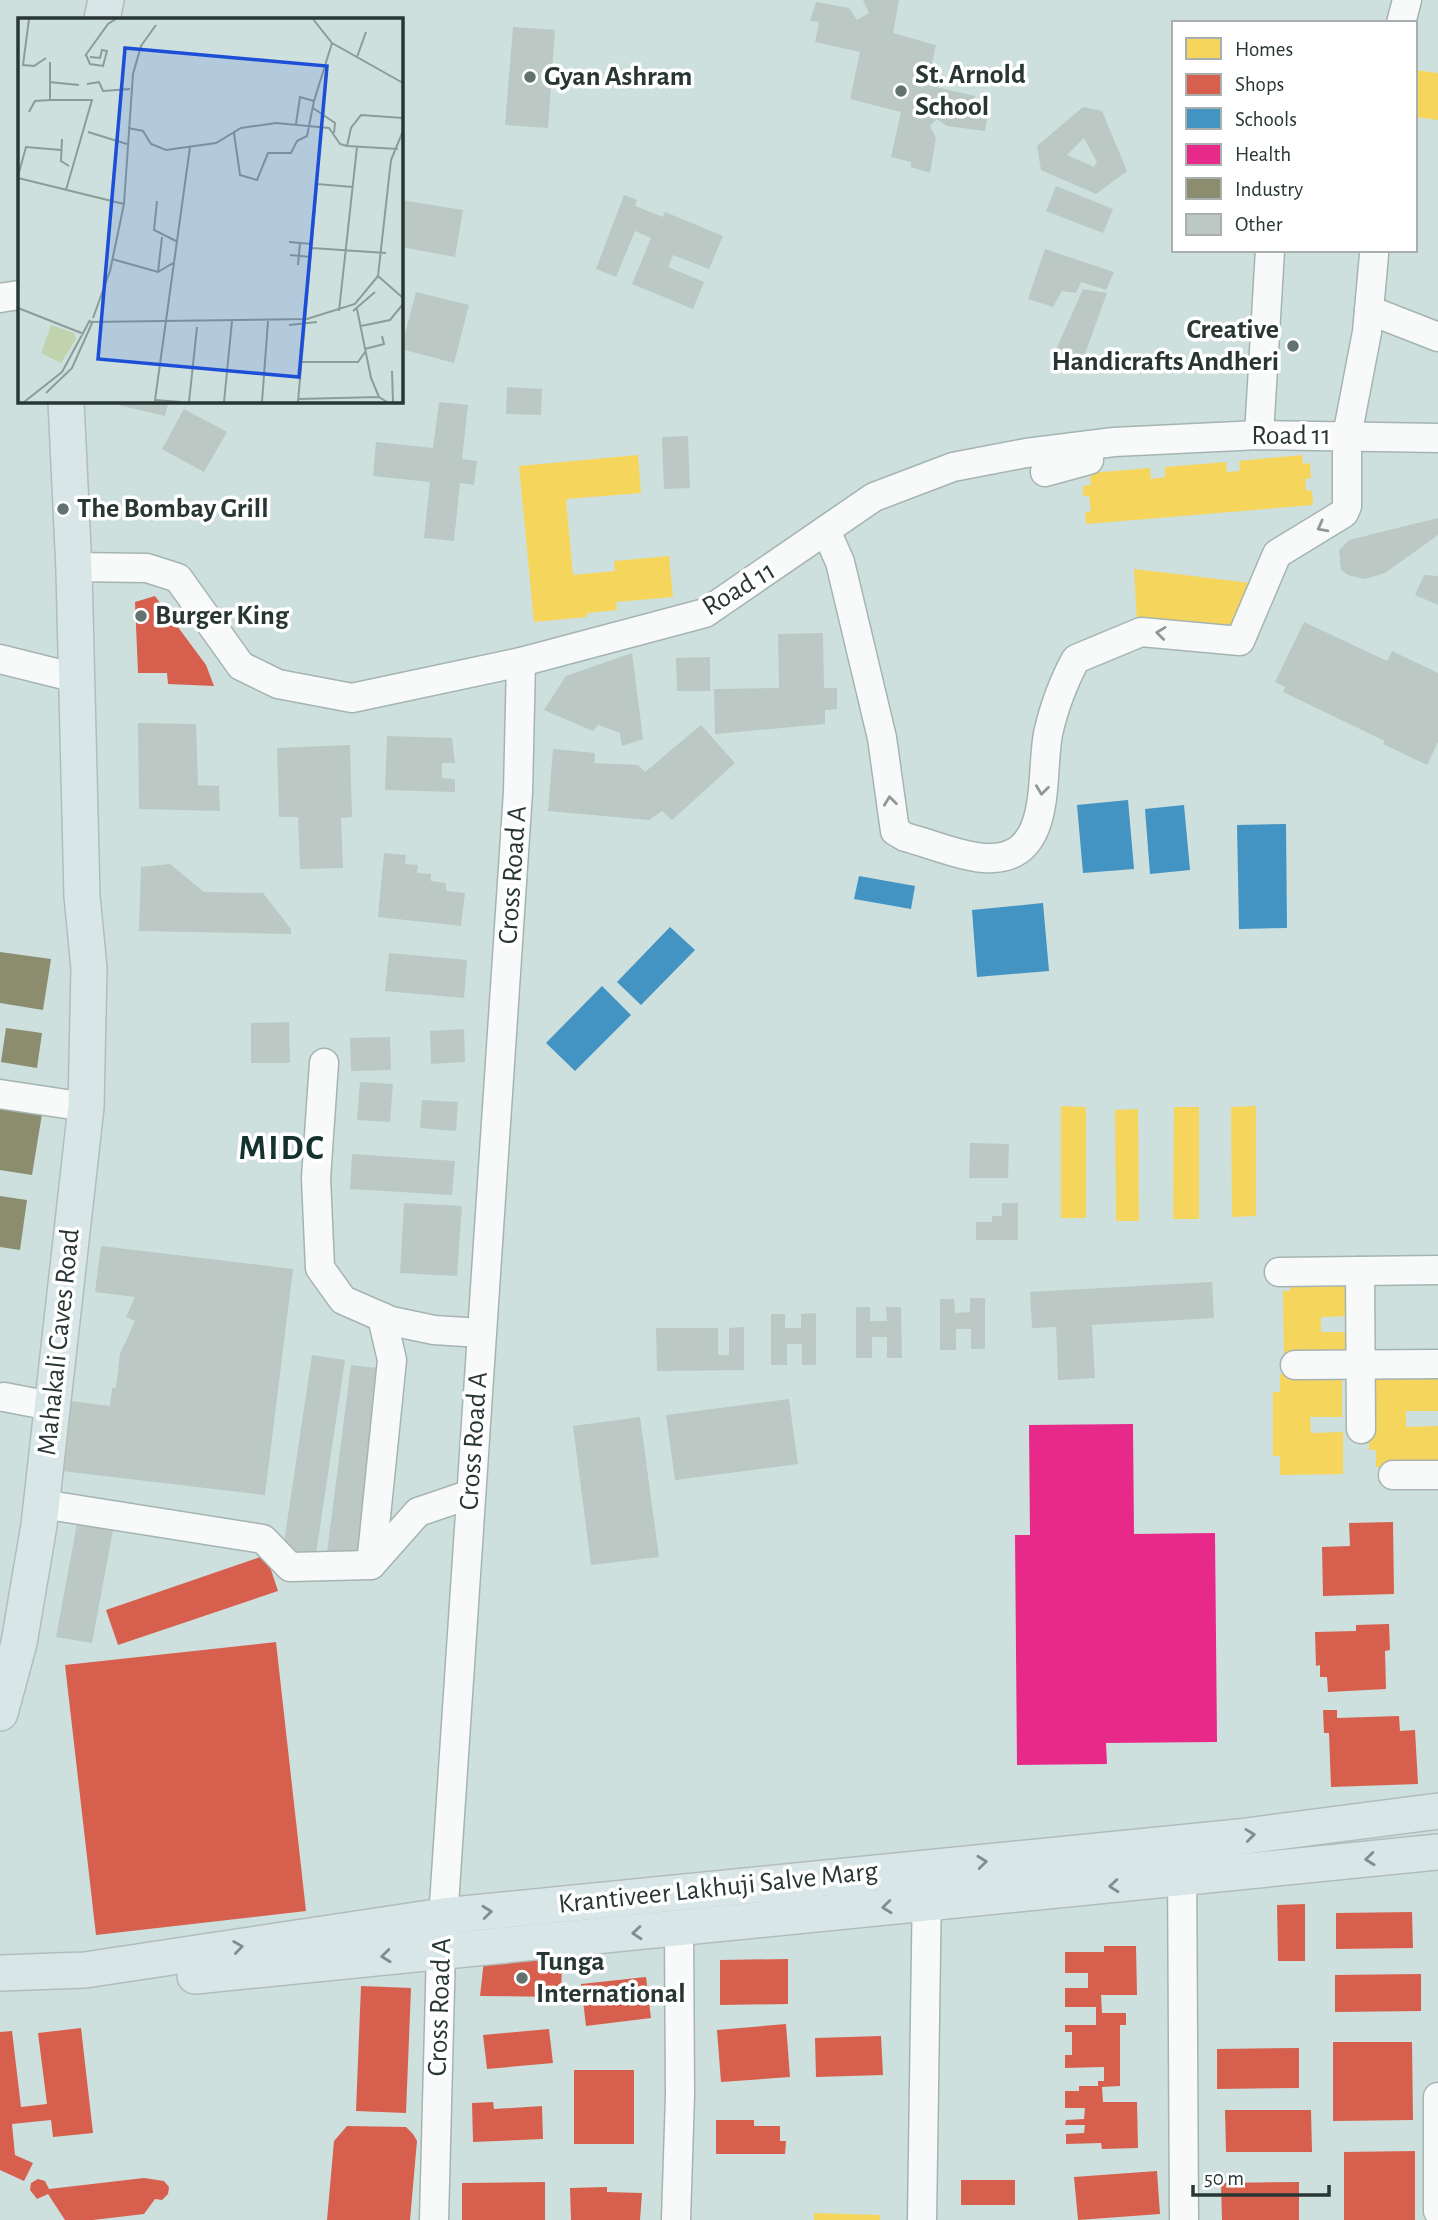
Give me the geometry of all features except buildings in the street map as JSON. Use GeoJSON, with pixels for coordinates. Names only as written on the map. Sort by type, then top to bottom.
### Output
{"type":"FeatureCollection","features":[{"type":"Feature","properties":{"kind":"main road"},"geometry":{"type":"LineString","coordinates":[[102,18],[106,0]]}},
{"type":"Feature","properties":{"kind":"main road","name":"Mahakali Caves Road"},"geometry":{"type":"LineString","coordinates":[[0,1713],[19,1643],[42,1504],[86,1107],[89,968],[82,896],[74,567],[66,402]]}},
{"type":"Feature","properties":{"kind":"main road","name":"Krantiveer Lakhuji Salve Marg"},"geometry":{"type":"LineString","coordinates":[[0,1973],[85,1969],[443,1916],[1182,1842],[1438,1811]]}},
{"type":"Feature","properties":{"kind":"main road","name":"Krantiveer Lakhuji Salve Marg"},"geometry":{"type":"LineString","coordinates":[[0,1991],[94,1986],[1438,1852]]}},
{"type":"Feature","properties":{"kind":"street"},"geometry":{"type":"LineString","coordinates":[[1402,21],[1407,0]]}},
{"type":"Feature","properties":{"kind":"street"},"geometry":{"type":"LineString","coordinates":[[1259,435],[1270,252]]}},
{"type":"Feature","properties":{"kind":"street"},"geometry":{"type":"LineString","coordinates":[[827,533],[840,562],[883,740],[894,828],[898,834],[989,859],[1019,851],[1034,833],[1048,733],[1076,659],[1141,632],[1240,641],[1277,554],[1344,513],[1347,506],[1347,442],[1369,310],[1366,252]]}},
{"type":"Feature","properties":{"kind":"street"},"geometry":{"type":"LineString","coordinates":[[0,298],[18,295]]}},
{"type":"Feature","properties":{"kind":"street"},"geometry":{"type":"LineString","coordinates":[[1369,310],[1438,337]]}},
{"type":"Feature","properties":{"kind":"street","name":"Road 11"},"geometry":{"type":"LineString","coordinates":[[74,567],[148,568],[178,578],[241,666],[278,684],[352,698],[521,662],[705,613],[827,533],[874,498],[953,467],[1026,453],[1114,442],[1259,435],[1347,442],[1438,438]]}},
{"type":"Feature","properties":{"kind":"street"},"geometry":{"type":"LineString","coordinates":[[1045,472],[1086,460],[1347,442]]}},
{"type":"Feature","properties":{"kind":"street"},"geometry":{"type":"LineString","coordinates":[[865,557],[853,566],[852,574],[891,733],[888,739],[883,740]]}},
{"type":"Feature","properties":{"kind":"street"},"geometry":{"type":"LineString","coordinates":[[0,659],[76,678]]}},
{"type":"Feature","properties":{"kind":"street","name":"Cross Road A"},"geometry":{"type":"LineString","coordinates":[[434,2220],[441,1950],[518,792],[521,662]]}},
{"type":"Feature","properties":{"kind":"street"},"geometry":{"type":"LineString","coordinates":[[324,1063],[316,1178],[320,1268],[343,1300],[382,1317],[434,1329],[481,1333]]}},
{"type":"Feature","properties":{"kind":"street"},"geometry":{"type":"LineString","coordinates":[[0,1094],[86,1107]]}},
{"type":"Feature","properties":{"kind":"street"},"geometry":{"type":"LineString","coordinates":[[1279,1272],[1438,1270]]}},
{"type":"Feature","properties":{"kind":"street"},"geometry":{"type":"LineString","coordinates":[[1360,1271],[1361,1429]]}},
{"type":"Feature","properties":{"kind":"street"},"geometry":{"type":"LineString","coordinates":[[371,1565],[392,1360],[382,1317]]}},
{"type":"Feature","properties":{"kind":"street"},"geometry":{"type":"LineString","coordinates":[[1295,1365],[1438,1364]]}},
{"type":"Feature","properties":{"kind":"street"},"geometry":{"type":"LineString","coordinates":[[4,1397],[51,1406]]}},
{"type":"Feature","properties":{"kind":"street"},"geometry":{"type":"LineString","coordinates":[[1393,1475],[1438,1475]]}},
{"type":"Feature","properties":{"kind":"street"},"geometry":{"type":"LineString","coordinates":[[42,1504],[263,1539],[290,1567],[371,1565],[418,1512],[471,1494]]}},
{"type":"Feature","properties":{"kind":"street"},"geometry":{"type":"LineString","coordinates":[[1182,1842],[1184,2220]]}},
{"type":"Feature","properties":{"kind":"street"},"geometry":{"type":"LineString","coordinates":[[922,2220],[927,1868]]}},
{"type":"Feature","properties":{"kind":"street"},"geometry":{"type":"LineString","coordinates":[[676,2220],[680,2095],[679,1929]]}},
{"type":"Feature","properties":{"kind":"street"},"geometry":{"type":"LineString","coordinates":[[1438,2107],[1438,2211]]}},
{"type":"Feature","properties":{"kind":"place","name":"Gyan Ashram"},"geometry":{"type":"Point","coordinates":[530,77]}},
{"type":"Feature","properties":{"kind":"place","name":"St. Arnold School"},"geometry":{"type":"Point","coordinates":[901,91]}},
{"type":"Feature","properties":{"kind":"place","name":"Creative Handicrafts Andheri"},"geometry":{"type":"Point","coordinates":[1293,346]}},
{"type":"Feature","properties":{"kind":"place","name":"The Bombay Grill"},"geometry":{"type":"Point","coordinates":[63,509]}},
{"type":"Feature","properties":{"kind":"place","name":"Burger King"},"geometry":{"type":"Point","coordinates":[141,616]}},
{"type":"Feature","properties":{"kind":"place","name":"Tunga International"},"geometry":{"type":"Point","coordinates":[522,1978]}},
{"type":"Feature","properties":{"kind":"district","name":"MIDC"},"geometry":{"type":"Point","coordinates":[282,1148]}}]}
